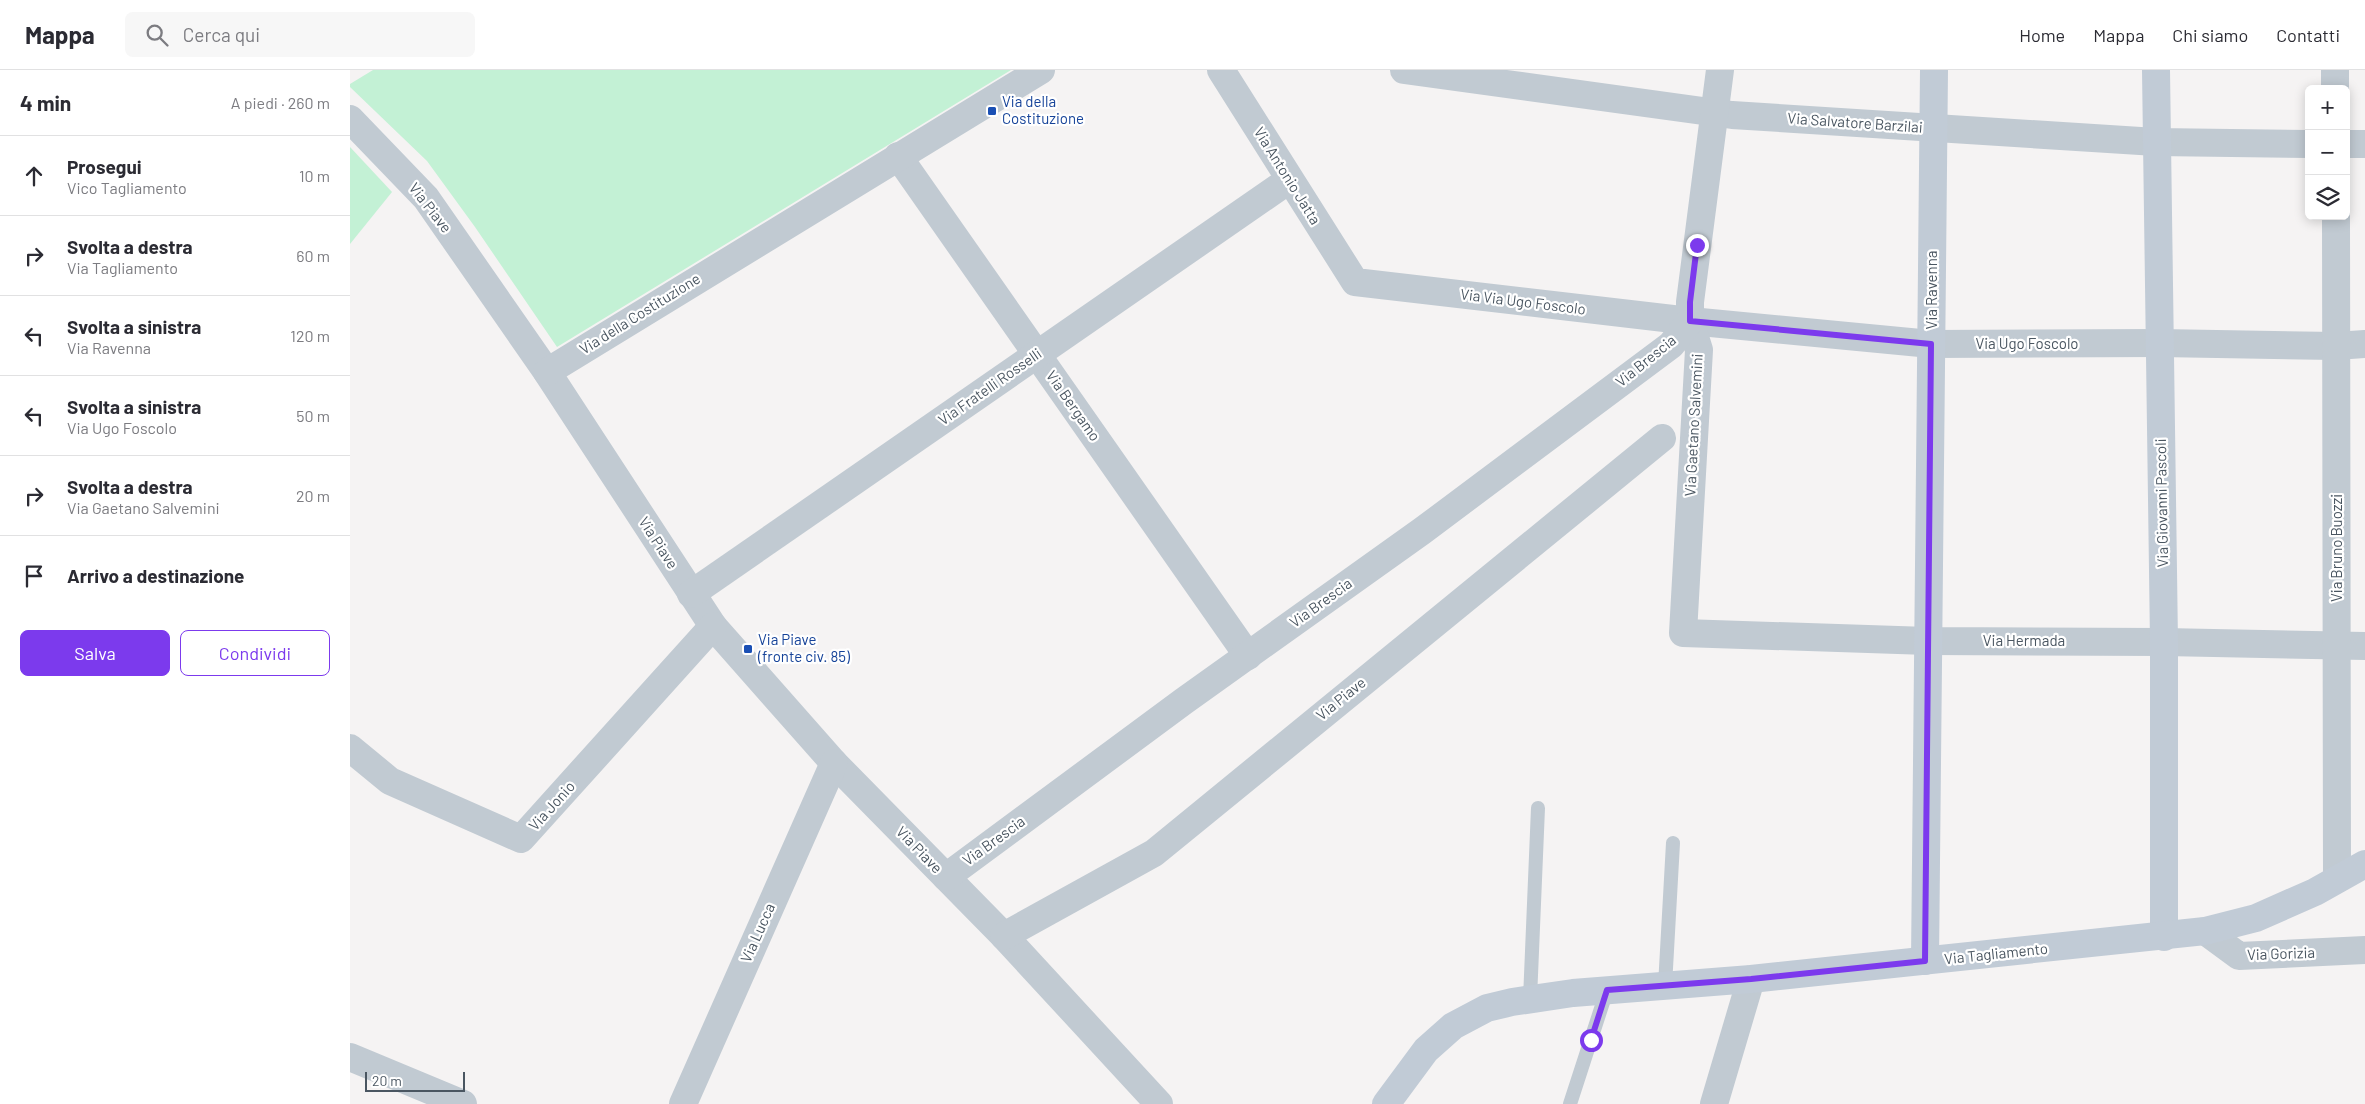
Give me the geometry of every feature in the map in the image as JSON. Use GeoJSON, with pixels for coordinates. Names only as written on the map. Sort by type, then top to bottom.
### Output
{"type":"FeatureCollection","features":[{"type":"Feature","properties":{"kind":"street","name":"Via della Costituzione"},"geometry":{"type":"LineString","coordinates":[[547,372],[1041,70]]}},
{"type":"Feature","properties":{"kind":"street","name":"Via Antonio Jatta"},"geometry":{"type":"LineString","coordinates":[[1221,70],[1355,282]]}},
{"type":"Feature","properties":{"kind":"street","name":"Via Salvatore Barzilai"},"geometry":{"type":"LineString","coordinates":[[1404,70],[1715,113],[2156,142],[2305,144]]}},
{"type":"Feature","properties":{"kind":"street","name":"Via Gaetano Salvemini"},"geometry":{"type":"LineString","coordinates":[[1683,633],[1699,350],[1690,321],[1690,302],[1720,70]]}},
{"type":"Feature","properties":{"kind":"street","name":"Via Ravenna"},"geometry":{"type":"LineString","coordinates":[[1925,961],[1934,70]]}},
{"type":"Feature","properties":{"kind":"street","name":"Via Giovanni Pascoli"},"geometry":{"type":"LineString","coordinates":[[2156,70],[2164,642],[2164,937]]}},
{"type":"Feature","properties":{"kind":"street"},"geometry":{"type":"LineString","coordinates":[[2335,70],[2335,85]]}},
{"type":"Feature","properties":{"kind":"street","name":"Via Piave"},"geometry":{"type":"LineString","coordinates":[[350,119],[426,198],[547,372],[713,626],[834,762],[1004,936],[1159,1104]]}},
{"type":"Feature","properties":{"kind":"street"},"geometry":{"type":"LineString","coordinates":[[2350,144],[2365,144]]}},
{"type":"Feature","properties":{"kind":"street","name":"Via Bergamo"},"geometry":{"type":"LineString","coordinates":[[898,156],[1248,656]]}},
{"type":"Feature","properties":{"kind":"street","name":"Via Fratelli Rosselli"},"geometry":{"type":"LineString","coordinates":[[691,594],[1289,180]]}},
{"type":"Feature","properties":{"kind":"street","name":"Via Bruno Buozzi"},"geometry":{"type":"LineString","coordinates":[[2336,220],[2337,879]]}},
{"type":"Feature","properties":{"kind":"street","name":"Via Via Ugo Foscolo"},"geometry":{"type":"LineString","coordinates":[[1355,282],[1690,321]]}},
{"type":"Feature","properties":{"kind":"street","name":"Via Ugo Foscolo"},"geometry":{"type":"LineString","coordinates":[[1690,321],[1931,344],[2160,343],[2336,346],[2365,344]]}},
{"type":"Feature","properties":{"kind":"street","name":"Via Brescia"},"geometry":{"type":"LineString","coordinates":[[946,877],[1422,531],[1663,350],[1690,321]]}},
{"type":"Feature","properties":{"kind":"street","name":"Via Piave"},"geometry":{"type":"LineString","coordinates":[[1004,936],[1154,853],[1662,438]]}},
{"type":"Feature","properties":{"kind":"street","name":"Via Jonio"},"geometry":{"type":"LineString","coordinates":[[350,748],[390,781],[521,839],[713,626]]}},
{"type":"Feature","properties":{"kind":"street","name":"Via Hermada"},"geometry":{"type":"LineString","coordinates":[[1683,633],[1928,641],[2164,642],[2365,646]]}},
{"type":"Feature","properties":{"kind":"street","name":"Via Lucca"},"geometry":{"type":"LineString","coordinates":[[683,1104],[834,762]]}},
{"type":"Feature","properties":{"kind":"street","name":"Via Tagliamento"},"geometry":{"type":"LineString","coordinates":[[1386,1104],[1426,1050],[1453,1026],[1487,1008],[1530,998],[1751,979],[2164,937],[2205,931],[2256,918],[2365,864]]}},
{"type":"Feature","properties":{"kind":"street","name":"Via Gorizia"},"geometry":{"type":"LineString","coordinates":[[2205,931],[2239,956],[2365,950]]}},
{"type":"Feature","properties":{"kind":"street"},"geometry":{"type":"LineString","coordinates":[[1714,1104],[1751,979]]}},
{"type":"Feature","properties":{"kind":"street"},"geometry":{"type":"LineString","coordinates":[[350,1057],[463,1104]]}},
{"type":"Feature","properties":{"kind":"lane"},"geometry":{"type":"LineString","coordinates":[[1530,998],[1538,808]]}},
{"type":"Feature","properties":{"kind":"lane"},"geometry":{"type":"LineString","coordinates":[[1665,986],[1673,843]]}},
{"type":"Feature","properties":{"kind":"lane"},"geometry":{"type":"LineString","coordinates":[[1570,1104],[1607,990]]}},
{"type":"Feature","properties":{"kind":"green space"},"geometry":{"type":"Polygon","coordinates":[[[373,70],[1011,70],[557,347],[475,227],[427,161],[350,87],[350,84],[373,70]]]}},
{"type":"Feature","properties":{"kind":"green space"},"geometry":{"type":"Polygon","coordinates":[[[350,147],[392,192],[350,244],[350,147]]]}},
{"type":"Feature","properties":{"kind":"place","name":"Via della Costituzione"},"geometry":{"type":"Point","coordinates":[992,111]}},
{"type":"Feature","properties":{"kind":"place","name":"Via Piave (fronte civ. 85)"},"geometry":{"type":"Point","coordinates":[748,649]}},
{"type":"Feature","properties":{"kind":"route"},"geometry":{"type":"LineString","coordinates":[[1591,1040],[1607,990],[1751,979],[1925,961],[1931,344],[1690,321],[1690,302],[1697,245]]}}]}
